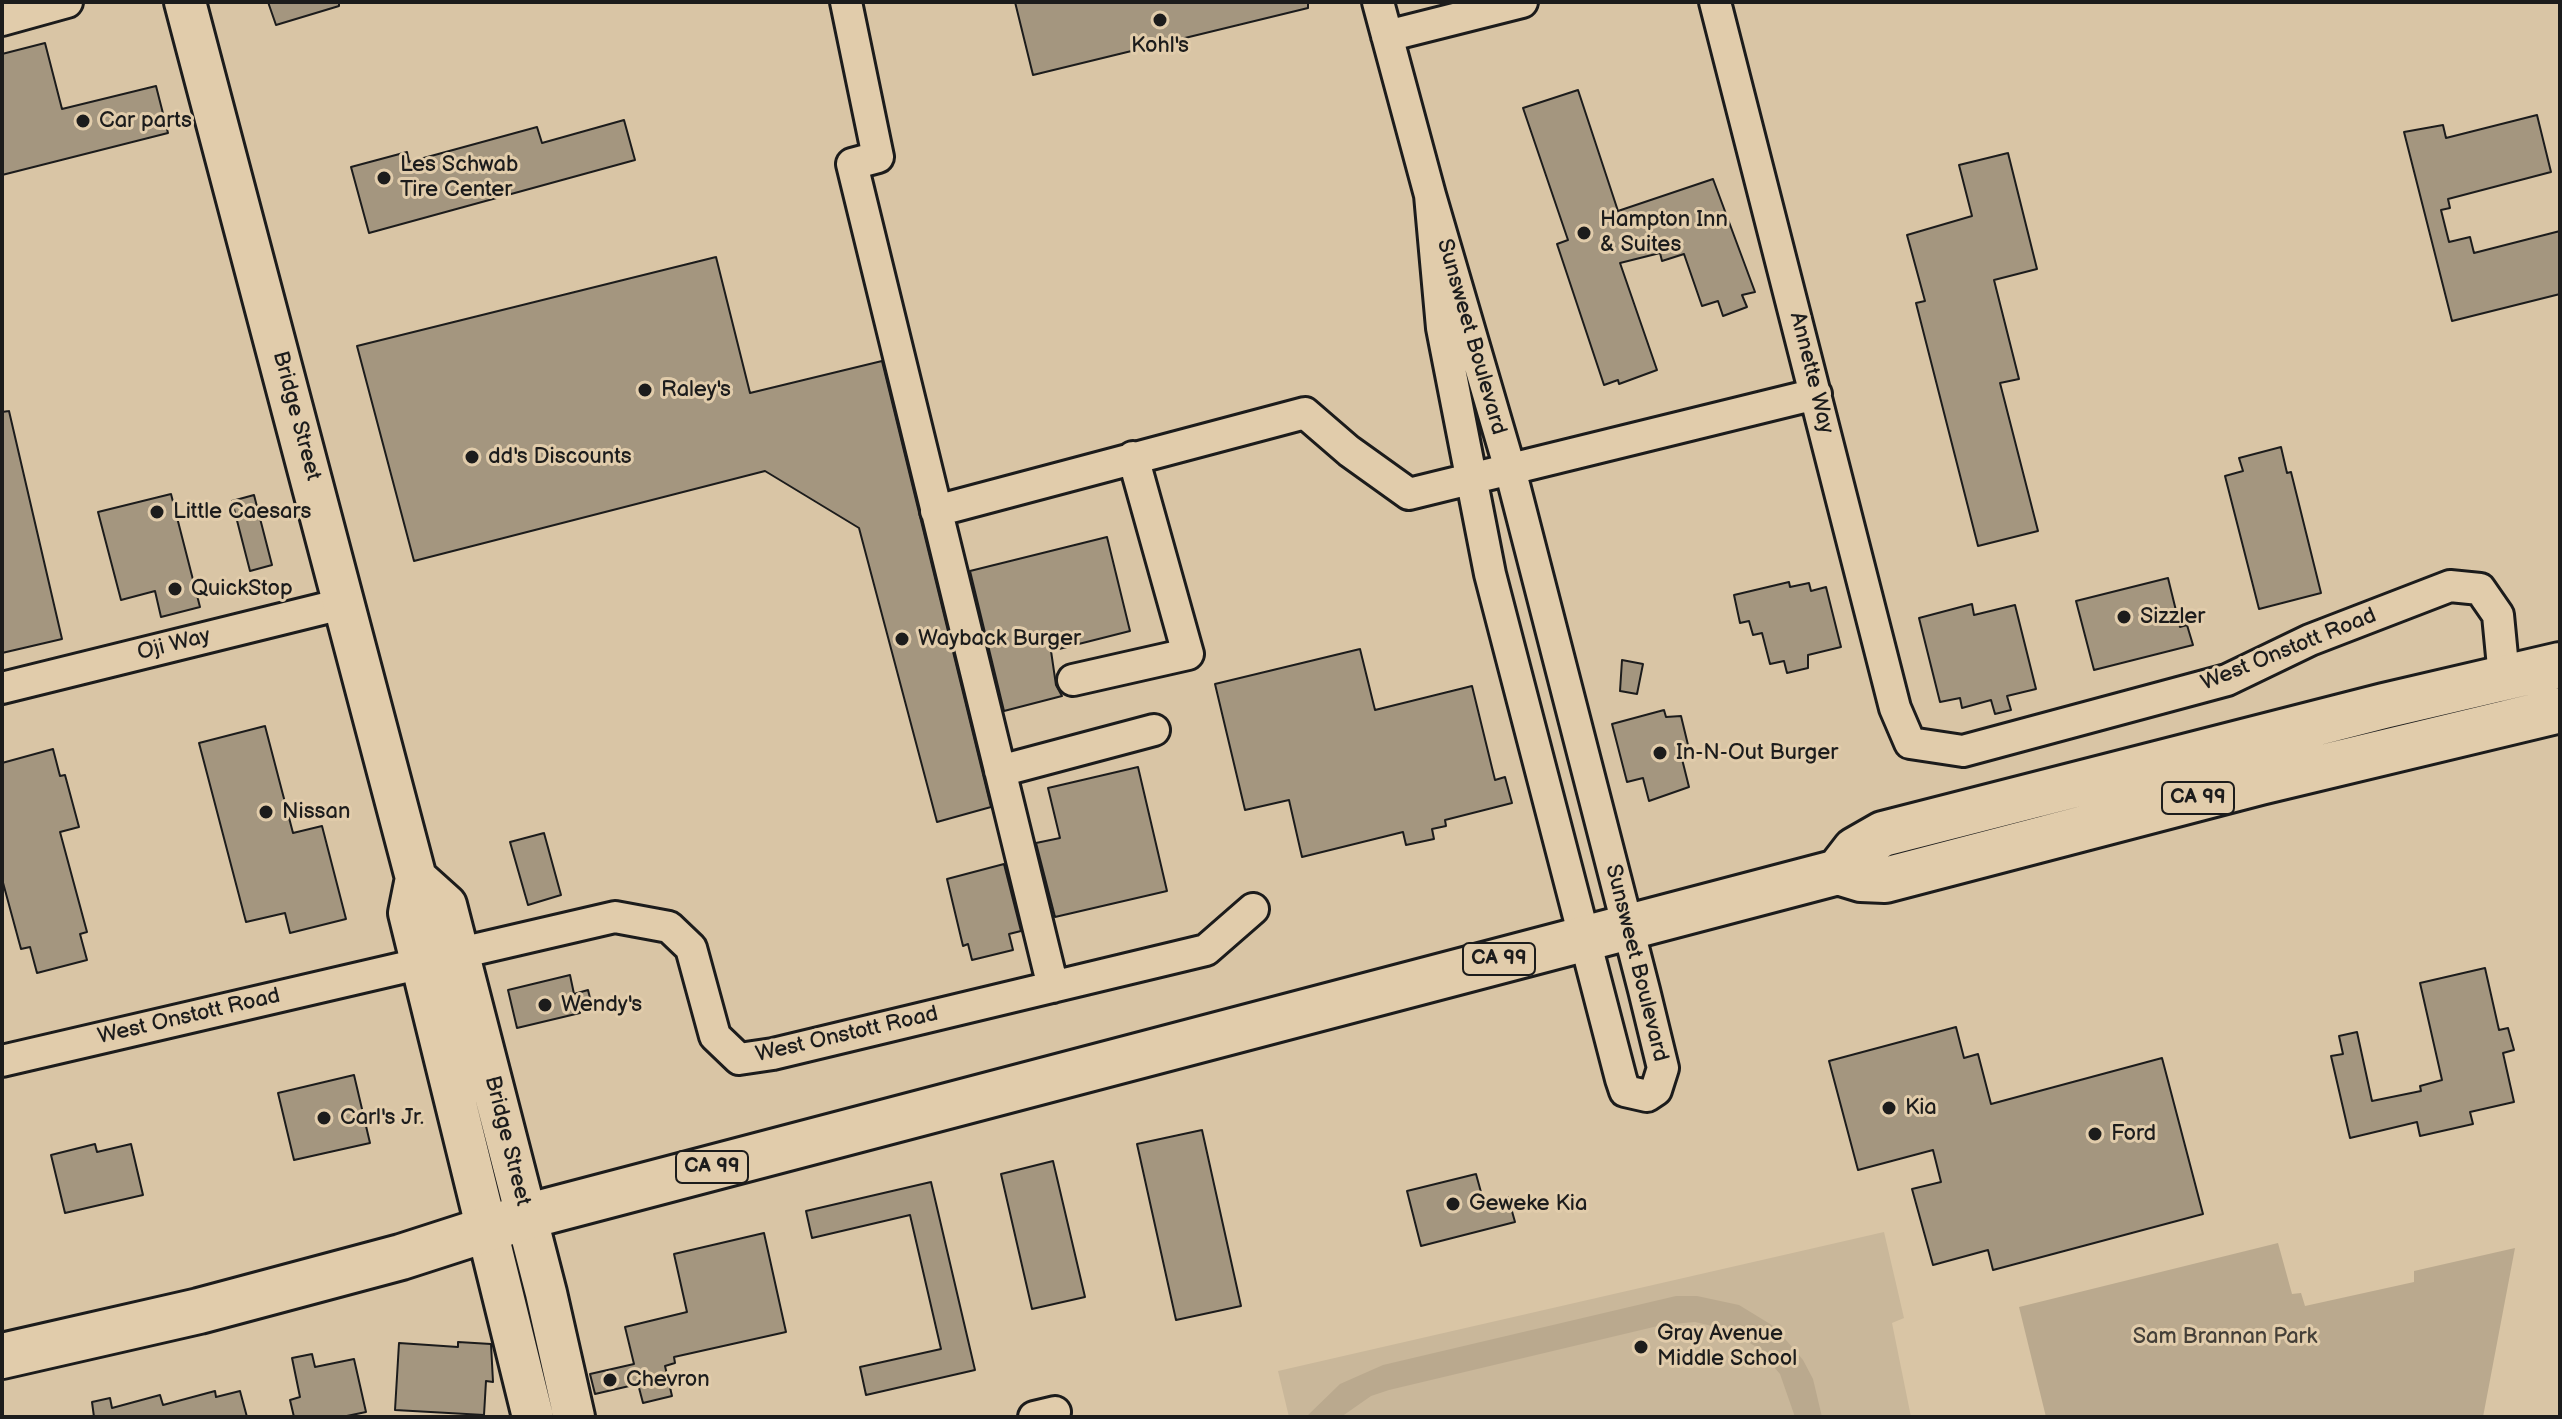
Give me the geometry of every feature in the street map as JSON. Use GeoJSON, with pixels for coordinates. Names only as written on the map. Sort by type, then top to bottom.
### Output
{"type":"FeatureCollection","features":[{"type":"Feature","properties":{"kind":"highway","name":"CA 99"},"geometry":{"type":"LineString","coordinates":[[1838,872],[1855,850],[1883,834],[2560,665]]}},
{"type":"Feature","properties":{"kind":"highway","name":"CA 99"},"geometry":{"type":"LineString","coordinates":[[2,1356],[199,1311],[401,1257],[507,1223],[1627,925],[1838,872],[1861,879],[1885,880],[2260,782],[2560,710]]}},
{"type":"Feature","properties":{"kind":"main road","name":"Bridge Street"},"geometry":{"type":"LineString","coordinates":[[185,2],[346,603],[415,885],[446,905],[441,958],[507,1223],[574,1417]]}},
{"type":"Feature","properties":{"kind":"main road","name":"Bridge Street"},"geometry":{"type":"LineString","coordinates":[[441,958],[485,1054],[535,1408]]}},
{"type":"Feature","properties":{"kind":"street"},"geometry":{"type":"LineString","coordinates":[[2,20],[67,2]]}},
{"type":"Feature","properties":{"kind":"street"},"geometry":{"type":"LineString","coordinates":[[846,2],[878,157],[852,164],[1053,987]]}},
{"type":"Feature","properties":{"kind":"street","name":"Sunsweet Boulevard"},"geometry":{"type":"LineString","coordinates":[[1378,2],[1430,195],[1510,469],[1663,1068],[1662,1080],[1647,1096],[1625,1091],[1490,574],[1442,328],[1430,195]]}},
{"type":"Feature","properties":{"kind":"street"},"geometry":{"type":"LineString","coordinates":[[1387,36],[1522,2]]}},
{"type":"Feature","properties":{"kind":"street","name":"Annette Way"},"geometry":{"type":"LineString","coordinates":[[1715,2],[1895,708],[1910,743]]}},
{"type":"Feature","properties":{"kind":"street"},"geometry":{"type":"LineString","coordinates":[[936,511],[1305,413],[1349,451],[1409,494],[1816,394]]}},
{"type":"Feature","properties":{"kind":"street"},"geometry":{"type":"LineString","coordinates":[[1073,680],[1188,654],[1133,457]]}},
{"type":"Feature","properties":{"kind":"street","name":"West Onstott Road"},"geometry":{"type":"LineString","coordinates":[[1910,743],[1963,751],[2227,680],[2310,640],[2450,586],[2480,589],[2498,615],[2504,677]]}},
{"type":"Feature","properties":{"kind":"street","name":"Oji Way"},"geometry":{"type":"LineString","coordinates":[[2,688],[346,603]]}},
{"type":"Feature","properties":{"kind":"street"},"geometry":{"type":"LineString","coordinates":[[1000,771],[1154,730]]}},
{"type":"Feature","properties":{"kind":"street","name":"West Onstott Road"},"geometry":{"type":"LineString","coordinates":[[2,1061],[615,917],[669,927],[691,948],[715,1036],[739,1059],[773,1054],[1206,950],[1253,909]]}},
{"type":"Feature","properties":{"kind":"shaded area","name":"Gray Avenue Middle School"},"geometry":{"type":"Polygon","coordinates":[[[1884,1232],[1904,1318],[1892,1323],[1911,1417],[1289,1417],[1278,1371],[1884,1232]]]}},
{"type":"Feature","properties":{"kind":"green space","name":"Sam Brannan Park"},"geometry":{"type":"Polygon","coordinates":[[[2278,1243],[2292,1294],[2301,1293],[2305,1306],[2414,1282],[2414,1271],[2515,1248],[2483,1417],[2046,1417],[2019,1307],[2278,1243]]]}},
{"type":"Feature","properties":{"kind":"green space"},"geometry":{"type":"Polygon","coordinates":[[[1676,1296],[1697,1296],[1739,1305],[1775,1327],[1803,1360],[1813,1379],[1822,1417],[1795,1417],[1780,1374],[1758,1348],[1729,1330],[1695,1322],[1662,1325],[1389,1390],[1371,1396],[1341,1417],[1306,1417],[1340,1384],[1383,1365],[1676,1296]]]}},
{"type":"Feature","properties":{"kind":"building"},"geometry":{"type":"Polygon","coordinates":[[[268,2],[339,2],[339,6],[276,25],[268,2]]]}},
{"type":"Feature","properties":{"kind":"building"},"geometry":{"type":"Polygon","coordinates":[[[1015,2],[1308,2],[1308,8],[1033,75],[1015,2]]]}},
{"type":"Feature","properties":{"kind":"building","name":"Car parts"},"geometry":{"type":"Polygon","coordinates":[[[45,43],[62,109],[156,86],[168,133],[2,175],[2,54],[45,43]]]}},
{"type":"Feature","properties":{"kind":"building"},"geometry":{"type":"Polygon","coordinates":[[[1578,90],[1618,211],[1713,179],[1755,292],[1742,295],[1747,307],[1723,316],[1718,301],[1702,306],[1684,254],[1662,261],[1660,253],[1620,263],[1657,370],[1619,384],[1618,380],[1604,385],[1557,244],[1568,240],[1523,108],[1578,90]]]}},
{"type":"Feature","properties":{"kind":"building"},"geometry":{"type":"Polygon","coordinates":[[[2537,115],[2551,172],[2448,199],[2450,208],[2441,210],[2449,242],[2470,237],[2474,253],[2560,231],[2560,294],[2452,321],[2404,132],[2443,125],[2446,138],[2537,115]]]}},
{"type":"Feature","properties":{"kind":"building"},"geometry":{"type":"Polygon","coordinates":[[[624,120],[635,160],[369,233],[351,167],[407,152],[409,162],[537,127],[542,143],[624,120]]]}},
{"type":"Feature","properties":{"kind":"building"},"geometry":{"type":"Polygon","coordinates":[[[2008,153],[2037,269],[1994,280],[2019,379],[2000,383],[2038,531],[1978,546],[1916,303],[1925,301],[1907,235],[1972,216],[1959,165],[2008,153]]]}},
{"type":"Feature","properties":{"kind":"building"},"geometry":{"type":"Polygon","coordinates":[[[716,257],[750,393],[882,361],[991,807],[937,822],[859,528],[765,471],[414,561],[357,346],[716,257]]]}},
{"type":"Feature","properties":{"kind":"building"},"geometry":{"type":"Polygon","coordinates":[[[9,411],[62,639],[2,653],[2,412],[9,411]]]}},
{"type":"Feature","properties":{"kind":"building"},"geometry":{"type":"Polygon","coordinates":[[[2281,447],[2287,473],[2291,472],[2321,593],[2259,609],[2225,476],[2243,471],[2239,458],[2281,447]]]}},
{"type":"Feature","properties":{"kind":"building"},"geometry":{"type":"Polygon","coordinates":[[[171,494],[200,607],[161,617],[155,591],[121,600],[98,512],[171,494]]]}},
{"type":"Feature","properties":{"kind":"building"},"geometry":{"type":"Polygon","coordinates":[[[254,495],[272,565],[250,571],[232,501],[254,495]]]}},
{"type":"Feature","properties":{"kind":"building"},"geometry":{"type":"Polygon","coordinates":[[[1107,537],[1130,631],[1051,651],[1056,685],[1062,696],[1004,711],[970,571],[1107,537]]]}},
{"type":"Feature","properties":{"kind":"building"},"geometry":{"type":"Polygon","coordinates":[[[2168,578],[2180,627],[2187,625],[2193,645],[2094,670],[2076,601],[2168,578]]]}},
{"type":"Feature","properties":{"kind":"building"},"geometry":{"type":"Polygon","coordinates":[[[1789,582],[1790,587],[1809,583],[1811,591],[1826,587],[1841,647],[1808,655],[1808,668],[1787,673],[1784,661],[1770,664],[1762,633],[1753,635],[1749,621],[1740,623],[1734,595],[1789,582]]]}},
{"type":"Feature","properties":{"kind":"building"},"geometry":{"type":"Polygon","coordinates":[[[1972,604],[1974,615],[2015,605],[2036,689],[2007,696],[2011,710],[1995,714],[1991,700],[1962,708],[1960,698],[1940,702],[1919,618],[1972,604]]]}},
{"type":"Feature","properties":{"kind":"building"},"geometry":{"type":"Polygon","coordinates":[[[1360,649],[1375,710],[1472,686],[1495,780],[1505,777],[1512,803],[1445,820],[1446,826],[1432,829],[1434,839],[1406,845],[1403,832],[1302,857],[1289,800],[1245,810],[1215,684],[1360,649]]]}},
{"type":"Feature","properties":{"kind":"building"},"geometry":{"type":"Polygon","coordinates":[[[1622,660],[1643,664],[1637,694],[1620,691],[1622,660]]]}},
{"type":"Feature","properties":{"kind":"building","name":"In-N-Out Burger"},"geometry":{"type":"Polygon","coordinates":[[[1664,710],[1666,717],[1681,716],[1688,745],[1679,747],[1689,787],[1649,801],[1643,778],[1627,782],[1612,724],[1664,710]]]}},
{"type":"Feature","properties":{"kind":"building"},"geometry":{"type":"Polygon","coordinates":[[[265,726],[293,833],[322,826],[346,919],[290,933],[285,913],[246,922],[199,743],[265,726]]]}},
{"type":"Feature","properties":{"kind":"building"},"geometry":{"type":"Polygon","coordinates":[[[53,749],[60,776],[65,775],[79,827],[60,832],[87,932],[80,934],[87,960],[37,973],[30,947],[21,949],[2,879],[2,763],[53,749]]]}},
{"type":"Feature","properties":{"kind":"building"},"geometry":{"type":"Polygon","coordinates":[[[1138,767],[1167,891],[1055,917],[1036,843],[1060,838],[1048,788],[1138,767]]]}},
{"type":"Feature","properties":{"kind":"building"},"geometry":{"type":"Polygon","coordinates":[[[544,833],[561,895],[528,905],[510,842],[544,833]]]}},
{"type":"Feature","properties":{"kind":"building"},"geometry":{"type":"Polygon","coordinates":[[[1004,864],[1021,931],[1009,934],[1013,950],[972,960],[968,944],[963,946],[947,879],[1004,864]]]}},
{"type":"Feature","properties":{"kind":"building"},"geometry":{"type":"Polygon","coordinates":[[[2485,968],[2499,1030],[2508,1028],[2514,1050],[2503,1053],[2514,1102],[2470,1112],[2473,1124],[2420,1136],[2417,1122],[2350,1138],[2331,1056],[2343,1054],[2339,1036],[2357,1032],[2372,1101],[2421,1091],[2420,1086],[2442,1080],[2420,983],[2485,968]]]}},
{"type":"Feature","properties":{"kind":"building"},"geometry":{"type":"Polygon","coordinates":[[[570,975],[574,994],[588,990],[592,1006],[579,1009],[580,1013],[517,1028],[508,990],[570,975]]]}},
{"type":"Feature","properties":{"kind":"building"},"geometry":{"type":"Polygon","coordinates":[[[1956,1027],[1964,1058],[1978,1054],[1991,1104],[2162,1058],[2203,1214],[1993,1270],[1988,1250],[1933,1265],[1912,1189],[1941,1182],[1933,1150],[1858,1170],[1829,1061],[1956,1027]]]}},
{"type":"Feature","properties":{"kind":"building"},"geometry":{"type":"Polygon","coordinates":[[[354,1075],[370,1143],[294,1160],[278,1093],[354,1075]]]}},
{"type":"Feature","properties":{"kind":"building"},"geometry":{"type":"Polygon","coordinates":[[[1202,1130],[1241,1306],[1176,1320],[1137,1144],[1202,1130]]]}},
{"type":"Feature","properties":{"kind":"building"},"geometry":{"type":"Polygon","coordinates":[[[95,1144],[97,1152],[131,1144],[143,1195],[65,1213],[51,1155],[95,1144]]]}},
{"type":"Feature","properties":{"kind":"building"},"geometry":{"type":"Polygon","coordinates":[[[1053,1161],[1085,1297],[1032,1309],[1001,1174],[1053,1161]]]}},
{"type":"Feature","properties":{"kind":"building"},"geometry":{"type":"Polygon","coordinates":[[[1476,1174],[1484,1203],[1508,1197],[1515,1222],[1421,1246],[1407,1191],[1476,1174]]]}},
{"type":"Feature","properties":{"kind":"building"},"geometry":{"type":"Polygon","coordinates":[[[931,1182],[975,1370],[866,1395],[860,1367],[941,1349],[910,1215],[812,1238],[806,1211],[931,1182]]]}},
{"type":"Feature","properties":{"kind":"building"},"geometry":{"type":"Polygon","coordinates":[[[764,1233],[786,1332],[674,1357],[675,1363],[665,1366],[672,1396],[643,1403],[638,1384],[595,1394],[590,1374],[634,1364],[625,1327],[687,1312],[674,1254],[764,1233]]]}},
{"type":"Feature","properties":{"kind":"building"},"geometry":{"type":"Polygon","coordinates":[[[458,1342],[491,1344],[493,1382],[486,1381],[484,1415],[395,1410],[399,1343],[458,1347],[458,1342]]]}},
{"type":"Feature","properties":{"kind":"building"},"geometry":{"type":"Polygon","coordinates":[[[312,1354],[315,1367],[354,1359],[366,1412],[342,1417],[294,1417],[290,1400],[300,1397],[292,1358],[312,1354]]]}},
{"type":"Feature","properties":{"kind":"building"},"geometry":{"type":"Polygon","coordinates":[[[215,1391],[216,1397],[240,1391],[247,1417],[94,1417],[92,1402],[110,1398],[112,1408],[160,1395],[163,1405],[215,1391]]]}},
{"type":"Feature","properties":{"kind":"place","name":"Kohl's"},"geometry":{"type":"Point","coordinates":[1160,20]}},
{"type":"Feature","properties":{"kind":"place","name":"Car parts"},"geometry":{"type":"Point","coordinates":[83,121]}},
{"type":"Feature","properties":{"kind":"place","name":"Les Schwab Tire Center"},"geometry":{"type":"Point","coordinates":[384,178]}},
{"type":"Feature","properties":{"kind":"place","name":"Hampton Inn & Suites"},"geometry":{"type":"Point","coordinates":[1584,233]}},
{"type":"Feature","properties":{"kind":"place","name":"Raley's"},"geometry":{"type":"Point","coordinates":[645,390]}},
{"type":"Feature","properties":{"kind":"place","name":"dd's Discounts"},"geometry":{"type":"Point","coordinates":[472,457]}},
{"type":"Feature","properties":{"kind":"place","name":"Little Caesars"},"geometry":{"type":"Point","coordinates":[157,512]}},
{"type":"Feature","properties":{"kind":"place","name":"QuickStop"},"geometry":{"type":"Point","coordinates":[175,589]}},
{"type":"Feature","properties":{"kind":"place","name":"Sizzler"},"geometry":{"type":"Point","coordinates":[2124,617]}},
{"type":"Feature","properties":{"kind":"place","name":"Wayback Burger"},"geometry":{"type":"Point","coordinates":[902,639]}},
{"type":"Feature","properties":{"kind":"place","name":"In-N-Out Burger"},"geometry":{"type":"Point","coordinates":[1660,753]}},
{"type":"Feature","properties":{"kind":"place","name":"Nissan"},"geometry":{"type":"Point","coordinates":[266,812]}},
{"type":"Feature","properties":{"kind":"place","name":"Wendy's"},"geometry":{"type":"Point","coordinates":[545,1005]}},
{"type":"Feature","properties":{"kind":"place","name":"Kia"},"geometry":{"type":"Point","coordinates":[1889,1108]}},
{"type":"Feature","properties":{"kind":"place","name":"Carl's Jr."},"geometry":{"type":"Point","coordinates":[324,1118]}},
{"type":"Feature","properties":{"kind":"place","name":"Ford"},"geometry":{"type":"Point","coordinates":[2095,1134]}},
{"type":"Feature","properties":{"kind":"place","name":"Geweke Kia"},"geometry":{"type":"Point","coordinates":[1453,1204]}},
{"type":"Feature","properties":{"kind":"place","name":"Gray Avenue Middle School"},"geometry":{"type":"Point","coordinates":[1641,1347]}},
{"type":"Feature","properties":{"kind":"place","name":"Chevron"},"geometry":{"type":"Point","coordinates":[610,1380]}}]}
